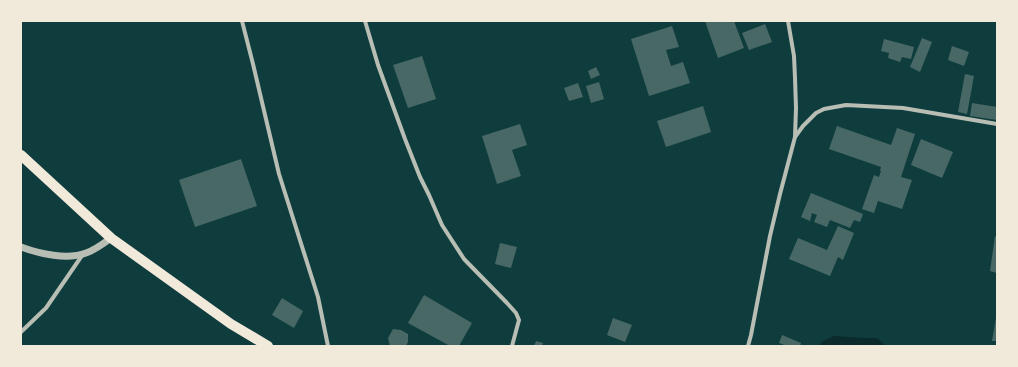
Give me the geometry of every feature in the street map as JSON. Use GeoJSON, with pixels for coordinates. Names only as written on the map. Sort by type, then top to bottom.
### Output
{"type":"FeatureCollection","features":[{"type":"Feature","properties":{"kind":"main road"},"geometry":{"type":"LineString","coordinates":[[21,155],[111,238],[231,324],[268,346]]}},
{"type":"Feature","properties":{"kind":"street"},"geometry":{"type":"LineString","coordinates":[[242,21],[254,64],[279,174],[318,296],[329,346]]}},
{"type":"Feature","properties":{"kind":"street"},"geometry":{"type":"LineString","coordinates":[[365,21],[378,65],[405,139],[420,177],[442,225],[464,259],[516,313],[519,320],[512,346]]}},
{"type":"Feature","properties":{"kind":"street"},"geometry":{"type":"LineString","coordinates":[[748,346],[752,335],[770,236],[795,137],[795,71],[788,21]]}},
{"type":"Feature","properties":{"kind":"street"},"geometry":{"type":"LineString","coordinates":[[795,137],[803,126],[816,113],[824,109],[846,105],[903,108],[997,124]]}},
{"type":"Feature","properties":{"kind":"street"},"geometry":{"type":"LineString","coordinates":[[21,247],[58,256],[78,256],[94,250],[111,238]]}},
{"type":"Feature","properties":{"kind":"street"},"geometry":{"type":"LineString","coordinates":[[21,332],[46,308],[84,254]]}},
{"type":"Feature","properties":{"kind":"water"},"geometry":{"type":"Polygon","coordinates":[[[834,336],[877,338],[886,346],[819,346],[821,342],[834,336]]]}},
{"type":"Feature","properties":{"kind":"building"},"geometry":{"type":"Polygon","coordinates":[[[705,21],[734,21],[744,48],[718,58],[705,21]]]}},
{"type":"Feature","properties":{"kind":"building"},"geometry":{"type":"Polygon","coordinates":[[[765,24],[772,42],[749,50],[742,33],[765,24]]]}},
{"type":"Feature","properties":{"kind":"building"},"geometry":{"type":"Polygon","coordinates":[[[672,26],[679,47],[666,50],[671,66],[683,62],[690,83],[649,96],[631,39],[672,26]]]}},
{"type":"Feature","properties":{"kind":"building"},"geometry":{"type":"Polygon","coordinates":[[[922,38],[932,42],[920,72],[910,67],[922,38]]]}},
{"type":"Feature","properties":{"kind":"building"},"geometry":{"type":"Polygon","coordinates":[[[884,39],[914,47],[911,59],[902,57],[900,62],[888,58],[889,53],[881,51],[884,39]]]}},
{"type":"Feature","properties":{"kind":"building"},"geometry":{"type":"Polygon","coordinates":[[[952,46],[969,52],[964,66],[948,60],[952,46]]]}},
{"type":"Feature","properties":{"kind":"building"},"geometry":{"type":"Polygon","coordinates":[[[422,56],[436,99],[408,108],[393,65],[422,56]]]}},
{"type":"Feature","properties":{"kind":"building"},"geometry":{"type":"Polygon","coordinates":[[[596,67],[600,75],[591,79],[588,71],[596,67]]]}},
{"type":"Feature","properties":{"kind":"building"},"geometry":{"type":"Polygon","coordinates":[[[965,74],[974,76],[967,114],[958,112],[965,74]]]}},
{"type":"Feature","properties":{"kind":"building"},"geometry":{"type":"Polygon","coordinates":[[[599,82],[604,99],[591,103],[586,86],[599,82]]]}},
{"type":"Feature","properties":{"kind":"building"},"geometry":{"type":"Polygon","coordinates":[[[578,83],[583,97],[569,101],[564,88],[578,83]]]}},
{"type":"Feature","properties":{"kind":"building"},"geometry":{"type":"Polygon","coordinates":[[[972,103],[997,107],[997,120],[970,116],[972,103]]]}},
{"type":"Feature","properties":{"kind":"building"},"geometry":{"type":"Polygon","coordinates":[[[703,106],[711,132],[666,147],[657,121],[703,106]]]}},
{"type":"Feature","properties":{"kind":"building"},"geometry":{"type":"Polygon","coordinates":[[[520,124],[527,145],[512,150],[521,176],[497,184],[482,136],[520,124]]]}},
{"type":"Feature","properties":{"kind":"building"},"geometry":{"type":"Polygon","coordinates":[[[837,126],[891,145],[897,128],[915,134],[901,177],[912,180],[902,209],[878,201],[874,213],[862,209],[874,175],[879,177],[881,167],[829,149],[837,126]]]}},
{"type":"Feature","properties":{"kind":"building"},"geometry":{"type":"Polygon","coordinates":[[[921,139],[953,152],[942,178],[911,165],[921,139]]]}},
{"type":"Feature","properties":{"kind":"building"},"geometry":{"type":"Polygon","coordinates":[[[241,159],[257,206],[195,227],[179,180],[241,159]]]}},
{"type":"Feature","properties":{"kind":"building"},"geometry":{"type":"Polygon","coordinates":[[[811,193],[863,214],[860,222],[854,220],[850,228],[830,220],[827,227],[814,222],[817,215],[812,213],[810,221],[801,217],[811,193]]]}},
{"type":"Feature","properties":{"kind":"building"},"geometry":{"type":"Polygon","coordinates":[[[838,226],[854,233],[843,260],[838,257],[830,276],[789,259],[798,238],[827,250],[838,226]]]}},
{"type":"Feature","properties":{"kind":"building"},"geometry":{"type":"Polygon","coordinates":[[[995,236],[997,237],[997,273],[990,271],[995,236]]]}},
{"type":"Feature","properties":{"kind":"building"},"geometry":{"type":"Polygon","coordinates":[[[500,243],[517,247],[511,268],[495,264],[500,243]]]}},
{"type":"Feature","properties":{"kind":"building"},"geometry":{"type":"Polygon","coordinates":[[[424,295],[472,323],[459,346],[450,346],[408,323],[424,295]]]}},
{"type":"Feature","properties":{"kind":"building"},"geometry":{"type":"Polygon","coordinates":[[[282,298],[303,311],[294,328],[272,315],[282,298]]]}},
{"type":"Feature","properties":{"kind":"building"},"geometry":{"type":"Polygon","coordinates":[[[613,318],[632,325],[625,342],[607,335],[613,318]]]}},
{"type":"Feature","properties":{"kind":"building"},"geometry":{"type":"Polygon","coordinates":[[[996,318],[997,341],[992,341],[996,318]]]}},
{"type":"Feature","properties":{"kind":"building"},"geometry":{"type":"Polygon","coordinates":[[[393,329],[401,330],[408,334],[408,342],[406,346],[390,346],[388,338],[393,329]]]}},
{"type":"Feature","properties":{"kind":"building"},"geometry":{"type":"Polygon","coordinates":[[[782,335],[801,343],[800,346],[787,346],[779,343],[782,335]]]}},
{"type":"Feature","properties":{"kind":"building"},"geometry":{"type":"Polygon","coordinates":[[[536,341],[543,343],[542,346],[534,346],[536,341]]]}}]}
